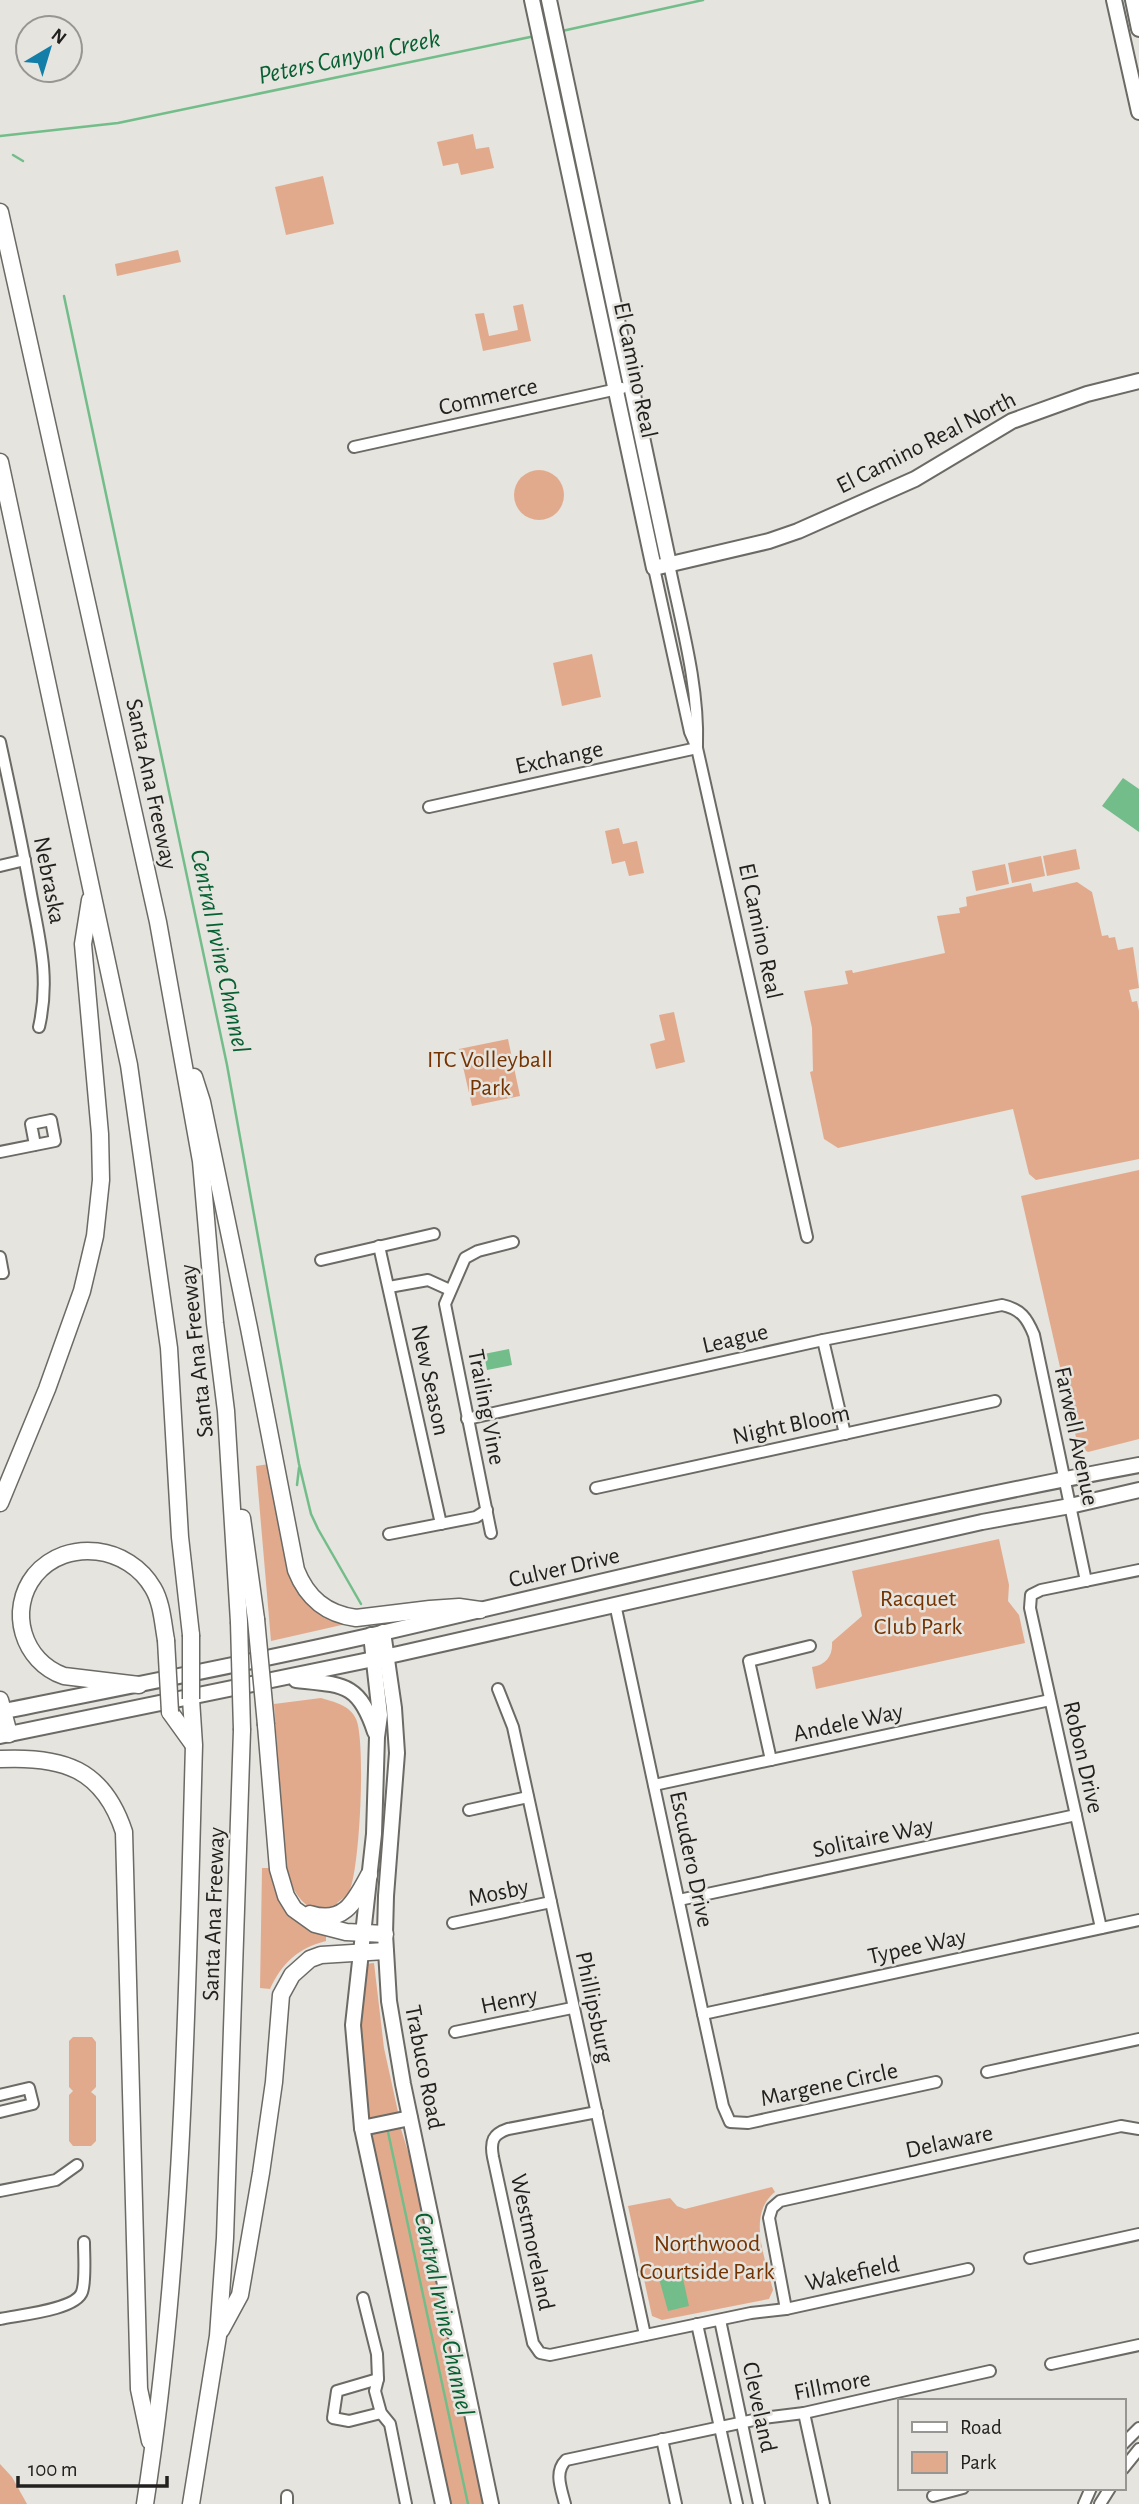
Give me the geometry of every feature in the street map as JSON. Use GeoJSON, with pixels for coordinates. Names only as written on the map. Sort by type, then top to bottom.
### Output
{"type":"FeatureCollection","features":[{"type":"Feature","properties":{"kind":"highway","name":"Santa Ana Freeway"},"geometry":{"type":"LineString","coordinates":[[0,212],[150,883],[175,1014],[201,1161],[215,1323],[226,1411],[239,1622],[242,1730],[225,2238],[218,2336],[191,2504]]}},
{"type":"Feature","properties":{"kind":"highway","name":"Santa Ana Freeway"},"geometry":{"type":"LineString","coordinates":[[0,462],[129,1065],[169,1348],[180,1537],[191,1635],[192,1739],[185,2082],[176,2222],[153,2454],[145,2504]]}},
{"type":"Feature","properties":{"kind":"highway"},"geometry":{"type":"LineString","coordinates":[[0,1503],[47,1390],[82,1291],[96,1226],[101,1180],[100,1134],[83,944],[92,887]]}},
{"type":"Feature","properties":{"kind":"highway"},"geometry":{"type":"LineString","coordinates":[[175,1014],[202,1102],[300,1582],[313,1600],[341,1616],[356,1618],[459,1607],[480,1610]]}},
{"type":"Feature","properties":{"kind":"highway"},"geometry":{"type":"LineString","coordinates":[[226,1411],[256,1619],[278,1868],[286,1896],[294,1909],[315,1924],[362,1934],[385,1943]]}},
{"type":"Feature","properties":{"kind":"highway"},"geometry":{"type":"LineString","coordinates":[[139,1685],[64,1676],[40,1663],[27,1646],[22,1630],[25,1596],[34,1576],[51,1560],[80,1551],[97,1551],[118,1556],[134,1566],[155,1590],[166,1640],[170,1712],[192,1739]]}},
{"type":"Feature","properties":{"kind":"highway"},"geometry":{"type":"LineString","coordinates":[[1,1708],[4,1735]]}},
{"type":"Feature","properties":{"kind":"highway"},"geometry":{"type":"LineString","coordinates":[[0,1759],[32,1757],[54,1760],[86,1776],[110,1800],[124,1832],[139,2389],[153,2454]]}},
{"type":"Feature","properties":{"kind":"highway"},"geometry":{"type":"LineString","coordinates":[[294,1909],[322,1918],[334,1917],[352,1905],[369,1875]]}},
{"type":"Feature","properties":{"kind":"highway"},"geometry":{"type":"LineString","coordinates":[[218,2336],[240,2295],[274,2082],[281,1995],[292,1975],[310,1959],[321,1955],[360,1952],[385,1943]]}},
{"type":"Feature","properties":{"kind":"main road"},"geometry":{"type":"LineString","coordinates":[[1114,0],[1138,105]]}},
{"type":"Feature","properties":{"kind":"main road"},"geometry":{"type":"LineString","coordinates":[[1133,0],[1139,29]]}},
{"type":"Feature","properties":{"kind":"main road","name":"El Camino Real"},"geometry":{"type":"LineString","coordinates":[[549,3],[662,566]]}},
{"type":"Feature","properties":{"kind":"main road","name":"El Camino Real"},"geometry":{"type":"LineString","coordinates":[[533,5],[624,387]]}},
{"type":"Feature","properties":{"kind":"main road","name":"El Camino Real North"},"geometry":{"type":"LineString","coordinates":[[662,566],[769,541],[798,531],[915,479],[1012,421],[1087,394],[1139,381]]}},
{"type":"Feature","properties":{"kind":"main road","name":"Culver Drive"},"geometry":{"type":"LineString","coordinates":[[1,1708],[139,1685],[377,1634],[730,1551],[1139,1465]]}},
{"type":"Feature","properties":{"kind":"main road","name":"Culver Drive"},"geometry":{"type":"LineString","coordinates":[[4,1735],[284,1679],[982,1522],[1139,1490]]}},
{"type":"Feature","properties":{"kind":"main road","name":"Trabuco Road"},"geometry":{"type":"LineString","coordinates":[[377,1634],[394,1708],[397,1764],[385,1943],[395,2043],[491,2504]]}},
{"type":"Feature","properties":{"kind":"main road","name":"Trabuco Road"},"geometry":{"type":"LineString","coordinates":[[381,1657],[377,1789],[353,2025],[362,2128],[443,2504]]}},
{"type":"Feature","properties":{"kind":"main road"},"geometry":{"type":"LineString","coordinates":[[284,1679],[334,1684],[349,1689],[367,1710],[377,1737]]}},
{"type":"Feature","properties":{"kind":"main road"},"geometry":{"type":"LineString","coordinates":[[362,2128],[410,2118]]}},
{"type":"Feature","properties":{"kind":"street","name":"Commerce"},"geometry":{"type":"LineString","coordinates":[[354,447],[624,387]]}},
{"type":"Feature","properties":{"kind":"street","name":"El Camino Real"},"geometry":{"type":"LineString","coordinates":[[662,566],[692,676],[698,729],[697,748],[807,1237]]}},
{"type":"Feature","properties":{"kind":"street","name":"Nebraska"},"geometry":{"type":"LineString","coordinates":[[0,742],[25,860],[46,983],[45,1003],[39,1027]]}},
{"type":"Feature","properties":{"kind":"street","name":"Exchange"},"geometry":{"type":"LineString","coordinates":[[429,807],[697,748]]}},
{"type":"Feature","properties":{"kind":"street"},"geometry":{"type":"LineString","coordinates":[[0,866],[25,860]]}},
{"type":"Feature","properties":{"kind":"street"},"geometry":{"type":"LineString","coordinates":[[0,1152],[35,1145]]}},
{"type":"Feature","properties":{"kind":"street"},"geometry":{"type":"LineString","coordinates":[[321,1260],[434,1234]]}},
{"type":"Feature","properties":{"kind":"street","name":"Trailing Vine"},"geometry":{"type":"LineString","coordinates":[[491,1533],[446,1304],[466,1258],[478,1251],[513,1242]]}},
{"type":"Feature","properties":{"kind":"street","name":"New Season"},"geometry":{"type":"LineString","coordinates":[[379,1246],[441,1524]]}},
{"type":"Feature","properties":{"kind":"street"},"geometry":{"type":"LineString","coordinates":[[0,1257],[3,1273],[0,1273]]}},
{"type":"Feature","properties":{"kind":"street"},"geometry":{"type":"LineString","coordinates":[[389,1287],[428,1280],[450,1290]]}},
{"type":"Feature","properties":{"kind":"street","name":"League"},"geometry":{"type":"LineString","coordinates":[[467,1419],[823,1340],[1002,1305],[1013,1307]]}},
{"type":"Feature","properties":{"kind":"street","name":"Farwell Avenue"},"geometry":{"type":"LineString","coordinates":[[1013,1307],[1026,1317],[1034,1335],[1086,1581]]}},
{"type":"Feature","properties":{"kind":"street"},"geometry":{"type":"LineString","coordinates":[[823,1340],[845,1434]]}},
{"type":"Feature","properties":{"kind":"street","name":"Night Bloom"},"geometry":{"type":"LineString","coordinates":[[596,1488],[995,1401]]}},
{"type":"Feature","properties":{"kind":"street"},"geometry":{"type":"LineString","coordinates":[[388,1534],[476,1517],[487,1510]]}},
{"type":"Feature","properties":{"kind":"street"},"geometry":{"type":"LineString","coordinates":[[1086,1581],[1139,1570]]}},
{"type":"Feature","properties":{"kind":"street","name":"Robon Drive"},"geometry":{"type":"LineString","coordinates":[[1086,1581],[1041,1590],[1031,1595],[1030,1608],[1101,1928]]}},
{"type":"Feature","properties":{"kind":"street","name":"Escudero Drive"},"geometry":{"type":"LineString","coordinates":[[615,1604],[723,2106],[730,2122]]}},
{"type":"Feature","properties":{"kind":"street"},"geometry":{"type":"LineString","coordinates":[[771,1760],[750,1661],[810,1646]]}},
{"type":"Feature","properties":{"kind":"street","name":"Phillipsburg"},"geometry":{"type":"LineString","coordinates":[[498,1689],[513,1727],[572,2008],[646,2335]]}},
{"type":"Feature","properties":{"kind":"street","name":"Andele Way"},"geometry":{"type":"LineString","coordinates":[[654,1785],[1050,1700]]}},
{"type":"Feature","properties":{"kind":"street"},"geometry":{"type":"LineString","coordinates":[[469,1810],[528,1797]]}},
{"type":"Feature","properties":{"kind":"street","name":"Solitaire Way"},"geometry":{"type":"LineString","coordinates":[[679,1900],[1076,1815]]}},
{"type":"Feature","properties":{"kind":"street","name":"Mosby"},"geometry":{"type":"LineString","coordinates":[[453,1923],[551,1902]]}},
{"type":"Feature","properties":{"kind":"street","name":"Typee Way"},"geometry":{"type":"LineString","coordinates":[[703,2014],[1139,1920]]}},
{"type":"Feature","properties":{"kind":"street","name":"Henry"},"geometry":{"type":"LineString","coordinates":[[455,2032],[572,2008]]}},
{"type":"Feature","properties":{"kind":"street"},"geometry":{"type":"LineString","coordinates":[[987,2072],[1139,2039]]}},
{"type":"Feature","properties":{"kind":"street","name":"Margene Circle"},"geometry":{"type":"LineString","coordinates":[[730,2122],[738,2125],[936,2082]]}},
{"type":"Feature","properties":{"kind":"street"},"geometry":{"type":"LineString","coordinates":[[0,2095],[29,2088],[33,2104],[0,2112]]}},
{"type":"Feature","properties":{"kind":"street","name":"Westmoreland"},"geometry":{"type":"LineString","coordinates":[[540,2353],[533,2343],[491,2147],[493,2138],[508,2129],[597,2112]]}},
{"type":"Feature","properties":{"kind":"street","name":"Delaware"},"geometry":{"type":"LineString","coordinates":[[786,2309],[769,2218],[772,2208],[780,2201],[1122,2126],[1139,2129]]}},
{"type":"Feature","properties":{"kind":"street"},"geometry":{"type":"LineString","coordinates":[[0,2191],[56,2180],[77,2165]]}},
{"type":"Feature","properties":{"kind":"street"},"geometry":{"type":"LineString","coordinates":[[1030,2258],[1139,2234]]}},
{"type":"Feature","properties":{"kind":"street"},"geometry":{"type":"LineString","coordinates":[[0,2319],[64,2306],[79,2298],[83,2290],[84,2242]]}},
{"type":"Feature","properties":{"kind":"street","name":"Wakefield"},"geometry":{"type":"LineString","coordinates":[[540,2353],[550,2355],[751,2313],[786,2309],[968,2269]]}},
{"type":"Feature","properties":{"kind":"street"},"geometry":{"type":"LineString","coordinates":[[363,2298],[377,2354],[378,2379],[375,2391],[382,2413],[390,2424],[406,2504]]}},
{"type":"Feature","properties":{"kind":"street","name":"Cleveland"},"geometry":{"type":"LineString","coordinates":[[720,2320],[759,2504]]}},
{"type":"Feature","properties":{"kind":"street","name":"Cleveland"},"geometry":{"type":"LineString","coordinates":[[697,2324],[737,2504]]}},
{"type":"Feature","properties":{"kind":"street"},"geometry":{"type":"LineString","coordinates":[[1052,2364],[1139,2345]]}},
{"type":"Feature","properties":{"kind":"street","name":"Fillmore"},"geometry":{"type":"LineString","coordinates":[[565,2504],[560,2466],[575,2457],[741,2422],[911,2395],[990,2371]]}},
{"type":"Feature","properties":{"kind":"street"},"geometry":{"type":"LineString","coordinates":[[378,2379],[337,2391],[333,2418],[349,2421],[382,2413]]}},
{"type":"Feature","properties":{"kind":"street"},"geometry":{"type":"LineString","coordinates":[[804,2413],[824,2504]]}},
{"type":"Feature","properties":{"kind":"street"},"geometry":{"type":"LineString","coordinates":[[1125,2442],[1139,2428]]}},
{"type":"Feature","properties":{"kind":"street"},"geometry":{"type":"LineString","coordinates":[[662,2439],[676,2504]]}},
{"type":"Feature","properties":{"kind":"street"},"geometry":{"type":"LineString","coordinates":[[1125,2466],[1139,2449]]}},
{"type":"Feature","properties":{"kind":"street"},"geometry":{"type":"LineString","coordinates":[[933,2496],[956,2490]]}},
{"type":"Feature","properties":{"kind":"green space"},"geometry":{"type":"Polygon","coordinates":[[[473,134],[476,149],[489,147],[494,168],[461,175],[458,163],[443,166],[437,142],[473,134]]]}},
{"type":"Feature","properties":{"kind":"green space"},"geometry":{"type":"Polygon","coordinates":[[[323,176],[334,224],[286,235],[275,187],[323,176]]]}},
{"type":"Feature","properties":{"kind":"green space"},"geometry":{"type":"Polygon","coordinates":[[[178,250],[181,262],[117,276],[115,264],[178,250]]]}},
{"type":"Feature","properties":{"kind":"green space"},"geometry":{"type":"Polygon","coordinates":[[[523,304],[531,341],[483,351],[475,314],[484,313],[489,336],[518,330],[513,306],[523,304]]]}},
{"type":"Feature","properties":{"kind":"green space"},"geometry":{"type":"Polygon","coordinates":[[[539,470],[556,478],[564,495],[556,512],[539,520],[522,512],[514,495],[522,478],[539,470]]]}},
{"type":"Feature","properties":{"kind":"green space"},"geometry":{"type":"Polygon","coordinates":[[[592,654],[601,697],[562,706],[553,663],[592,654]]]}},
{"type":"Feature","properties":{"kind":"green space"},"geometry":{"type":"Polygon","coordinates":[[[619,828],[623,844],[637,841],[644,873],[629,876],[625,861],[612,864],[605,831],[619,828]]]}},
{"type":"Feature","properties":{"kind":"green space"},"geometry":{"type":"Polygon","coordinates":[[[1076,849],[1080,869],[1047,876],[1043,856],[1076,849]]]}},
{"type":"Feature","properties":{"kind":"green space"},"geometry":{"type":"Polygon","coordinates":[[[1041,856],[1045,876],[1012,883],[1008,863],[1041,856]]]}},
{"type":"Feature","properties":{"kind":"green space"},"geometry":{"type":"Polygon","coordinates":[[[1005,864],[1009,884],[976,891],[972,871],[1005,864]]]}},
{"type":"Feature","properties":{"kind":"green space"},"geometry":{"type":"Polygon","coordinates":[[[1077,882],[1092,892],[1102,936],[1115,937],[1118,950],[1133,947],[1139,988],[1129,990],[1132,1002],[1137,1001],[1139,1011],[1139,1159],[1036,1180],[1029,1174],[1013,1109],[838,1148],[824,1139],[810,1072],[813,1071],[812,1028],[804,991],[848,984],[845,971],[852,970],[853,973],[945,953],[937,916],[960,913],[959,908],[967,906],[966,897],[1031,883],[1033,892],[1077,882]]]}},
{"type":"Feature","properties":{"kind":"green space"},"geometry":{"type":"Polygon","coordinates":[[[674,1012],[685,1062],[656,1069],[650,1044],[665,1040],[659,1015],[674,1012]]]}},
{"type":"Feature","properties":{"kind":"green space","name":"ITC Volleyball Park"},"geometry":{"type":"Polygon","coordinates":[[[508,1039],[520,1096],[472,1106],[459,1049],[508,1039]]]}},
{"type":"Feature","properties":{"kind":"green space"},"geometry":{"type":"Polygon","coordinates":[[[1139,1170],[1139,1439],[1088,1452],[1078,1446],[1021,1196],[1139,1170]]]}},
{"type":"Feature","properties":{"kind":"green space"},"geometry":{"type":"Polygon","coordinates":[[[269,1464],[288,1564],[346,1624],[271,1641],[256,1466],[269,1464]]]}},
{"type":"Feature","properties":{"kind":"green space","name":"Racquet Club Park"},"geometry":{"type":"Polygon","coordinates":[[[999,1539],[1009,1585],[1008,1601],[1019,1615],[1025,1643],[816,1689],[812,1667],[828,1659],[832,1642],[862,1616],[852,1571],[999,1539]]]}},
{"type":"Feature","properties":{"kind":"green space"},"geometry":{"type":"Polygon","coordinates":[[[321,1698],[346,1707],[353,1714],[359,1732],[361,1752],[359,1834],[353,1879],[349,1892],[337,1903],[339,1906],[329,1910],[311,1908],[304,1903],[293,1888],[286,1870],[274,1704],[321,1698]]]}},
{"type":"Feature","properties":{"kind":"green space"},"geometry":{"type":"Polygon","coordinates":[[[262,1868],[269,1868],[276,1893],[286,1911],[302,1924],[326,1936],[326,1941],[299,1952],[292,1958],[270,1989],[260,1988],[262,1868]]]}},
{"type":"Feature","properties":{"kind":"green space"},"geometry":{"type":"Polygon","coordinates":[[[374,1963],[384,2048],[398,2112],[369,2120],[361,2035],[364,1964],[374,1963]]]}},
{"type":"Feature","properties":{"kind":"green space"},"geometry":{"type":"Polygon","coordinates":[[[73,2037],[92,2037],[96,2042],[96,2087],[91,2092],[96,2096],[96,2141],[91,2146],[73,2146],[69,2141],[69,2095],[73,2091],[69,2087],[69,2041],[73,2037]]]}},
{"type":"Feature","properties":{"kind":"green space"},"geometry":{"type":"Polygon","coordinates":[[[399,2128],[415,2174],[485,2504],[452,2504],[446,2489],[371,2136],[373,2133],[399,2128]]]}},
{"type":"Feature","properties":{"kind":"green space","name":"Northwood Courtside Park"},"geometry":{"type":"Polygon","coordinates":[[[772,2187],[775,2192],[761,2213],[760,2225],[763,2252],[773,2290],[769,2299],[662,2320],[652,2316],[628,2206],[670,2198],[677,2206],[685,2209],[772,2187]]]}},
{"type":"Feature","properties":{"kind":"green space"},"geometry":{"type":"Polygon","coordinates":[[[0,2464],[12,2477],[27,2504],[0,2504],[0,2464]]]}},
{"type":"Feature","properties":{"kind":"shaded area"},"geometry":{"type":"Polygon","coordinates":[[[1123,778],[1139,789],[1139,832],[1102,806],[1123,778]]]}},
{"type":"Feature","properties":{"kind":"shaded area"},"geometry":{"type":"Polygon","coordinates":[[[509,1349],[512,1365],[487,1370],[484,1354],[509,1349]]]}},
{"type":"Feature","properties":{"kind":"shaded area"},"geometry":{"type":"Polygon","coordinates":[[[683,2269],[689,2306],[668,2311],[658,2275],[683,2269]]]}},
{"type":"Feature","properties":{"kind":"waterway","name":"Peters Canyon Creek"},"geometry":{"type":"LineString","coordinates":[[562,31],[703,0]]}},
{"type":"Feature","properties":{"kind":"waterway","name":"Peters Canyon Creek"},"geometry":{"type":"LineString","coordinates":[[0,136],[118,123],[535,36]]}},
{"type":"Feature","properties":{"kind":"waterway","name":"Central Irvine Channel"},"geometry":{"type":"LineString","coordinates":[[13,155],[23,161]]}},
{"type":"Feature","properties":{"kind":"waterway","name":"Central Irvine Channel"},"geometry":{"type":"LineString","coordinates":[[64,296],[227,1065],[299,1464],[311,1514],[361,1604]]}},
{"type":"Feature","properties":{"kind":"waterway","name":"Central Irvine Channel"},"geometry":{"type":"LineString","coordinates":[[297,1485],[299,1468]]}},
{"type":"Feature","properties":{"kind":"waterway","name":"Central Irvine Channel"},"geometry":{"type":"LineString","coordinates":[[388,2132],[468,2504]]}}]}
